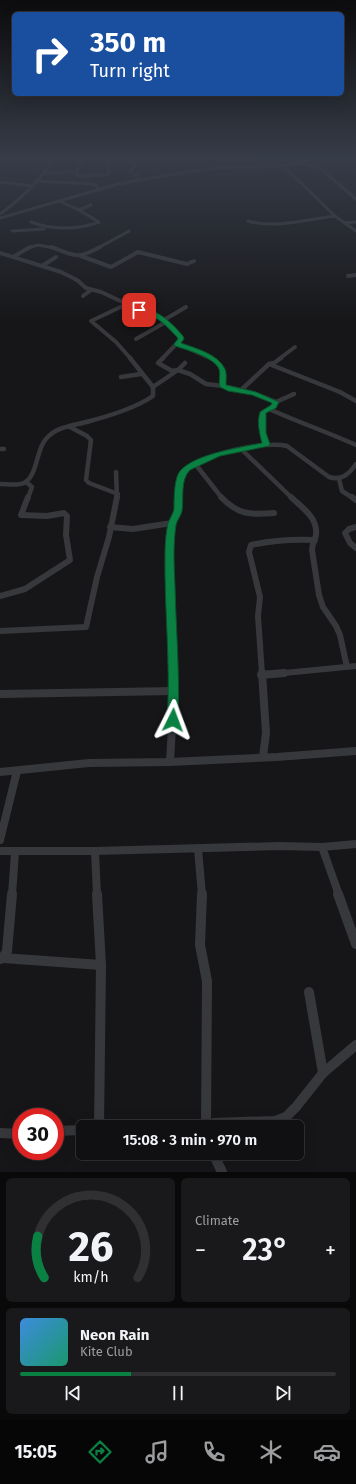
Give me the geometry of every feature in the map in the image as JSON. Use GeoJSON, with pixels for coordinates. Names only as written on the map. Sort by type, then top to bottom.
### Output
{"type":"FeatureCollection","features":[{"type":"Feature","properties":{"kind":"street"},"geometry":{"type":"LineString","coordinates":[[0,218],[15,214]]}},
{"type":"Feature","properties":{"kind":"street"},"geometry":{"type":"LineString","coordinates":[[12,231],[89,225],[99,222],[85,214]]}},
{"type":"Feature","properties":{"kind":"street"},"geometry":{"type":"LineString","coordinates":[[333,214],[356,231]]}},
{"type":"Feature","properties":{"kind":"street"},"geometry":{"type":"LineString","coordinates":[[248,221],[252,223],[267,223],[335,216]]}},
{"type":"Feature","properties":{"kind":"street"},"geometry":{"type":"LineString","coordinates":[[31,222],[53,228]]}},
{"type":"Feature","properties":{"kind":"street"},"geometry":{"type":"LineString","coordinates":[[344,223],[356,222]]}},
{"type":"Feature","properties":{"kind":"street"},"geometry":{"type":"LineString","coordinates":[[81,256],[129,231]]}},
{"type":"Feature","properties":{"kind":"street"},"geometry":{"type":"LineString","coordinates":[[13,257],[30,247],[37,245],[81,256],[111,267],[138,252],[187,264],[194,261]]}},
{"type":"Feature","properties":{"kind":"street"},"geometry":{"type":"LineString","coordinates":[[0,253],[69,275],[91,290],[101,292],[165,321],[180,336],[181,339],[178,344],[158,363],[172,371],[178,370],[190,374],[206,384],[253,393],[276,402]]}},
{"type":"Feature","properties":{"kind":"street"},"geometry":{"type":"LineString","coordinates":[[42,266],[56,257]]}},
{"type":"Feature","properties":{"kind":"street"},"geometry":{"type":"LineString","coordinates":[[348,276],[356,275]]}},
{"type":"Feature","properties":{"kind":"street"},"geometry":{"type":"LineString","coordinates":[[83,296],[91,290]]}},
{"type":"Feature","properties":{"kind":"street"},"geometry":{"type":"LineString","coordinates":[[26,482],[35,466],[38,452],[44,440],[50,434],[96,419],[153,396],[152,387],[124,350],[105,331],[91,320],[127,304]]}},
{"type":"Feature","properties":{"kind":"street"},"geometry":{"type":"LineString","coordinates":[[136,339],[186,307]]}},
{"type":"Feature","properties":{"kind":"street"},"geometry":{"type":"LineString","coordinates":[[178,344],[217,361],[222,370],[222,386]]}},
{"type":"Feature","properties":{"kind":"street"},"geometry":{"type":"LineString","coordinates":[[240,391],[247,382],[263,372],[269,364],[274,363],[295,347]]}},
{"type":"Feature","properties":{"kind":"street"},"geometry":{"type":"LineString","coordinates":[[152,387],[178,370],[185,363]]}},
{"type":"Feature","properties":{"kind":"street"},"geometry":{"type":"LineString","coordinates":[[269,364],[340,392],[356,401]]}},
{"type":"Feature","properties":{"kind":"street"},"geometry":{"type":"LineString","coordinates":[[121,377],[141,374]]}},
{"type":"Feature","properties":{"kind":"street"},"geometry":{"type":"LineString","coordinates":[[267,444],[263,433],[263,412],[269,410],[276,402],[294,394]]}},
{"type":"Feature","properties":{"kind":"street"},"geometry":{"type":"LineString","coordinates":[[269,410],[308,426],[324,430],[356,445]]}},
{"type":"Feature","properties":{"kind":"street"},"geometry":{"type":"LineString","coordinates":[[70,427],[91,440],[90,461],[86,469],[86,480],[89,483],[118,494]]}},
{"type":"Feature","properties":{"kind":"street"},"geometry":{"type":"LineString","coordinates":[[170,762],[174,691],[171,648],[170,552],[172,523],[178,511],[178,495],[182,473],[187,468],[218,454],[267,444],[280,444],[287,446],[329,477],[339,478],[351,473],[356,464]]}},
{"type":"Feature","properties":{"kind":"street"},"geometry":{"type":"LineString","coordinates":[[241,449],[313,518],[316,535],[312,545],[312,550],[319,595],[323,607],[336,626],[340,635],[347,667]]}},
{"type":"Feature","properties":{"kind":"street"},"geometry":{"type":"LineString","coordinates":[[196,465],[224,499],[237,510],[246,513],[274,513]]}},
{"type":"Feature","properties":{"kind":"street"},"geometry":{"type":"LineString","coordinates":[[0,631],[86,627],[97,577],[109,538],[110,527],[118,494],[116,472]]}},
{"type":"Feature","properties":{"kind":"street"},"geometry":{"type":"LineString","coordinates":[[339,478],[342,491],[356,500]]}},
{"type":"Feature","properties":{"kind":"street"},"geometry":{"type":"LineString","coordinates":[[0,484],[26,482],[32,487],[20,515],[47,516],[64,513],[67,516],[66,535],[70,560],[25,589],[0,596]]}},
{"type":"Feature","properties":{"kind":"street"},"geometry":{"type":"LineString","coordinates":[[110,527],[143,529],[172,523]]}},
{"type":"Feature","properties":{"kind":"street"},"geometry":{"type":"LineString","coordinates":[[356,527],[349,529],[345,533],[350,543],[356,548]]}},
{"type":"Feature","properties":{"kind":"street"},"geometry":{"type":"LineString","coordinates":[[263,757],[266,733],[258,616],[260,597],[256,578],[250,562],[249,552],[251,545],[270,541],[293,539],[315,540]]}},
{"type":"Feature","properties":{"kind":"street"},"geometry":{"type":"LineString","coordinates":[[262,675],[356,666]]}},
{"type":"Feature","properties":{"kind":"street"},"geometry":{"type":"LineString","coordinates":[[0,694],[174,691]]}},
{"type":"Feature","properties":{"kind":"street"},"geometry":{"type":"LineString","coordinates":[[0,772],[89,763],[170,762],[263,757],[277,758],[356,750]]}},
{"type":"Feature","properties":{"kind":"street"},"geometry":{"type":"LineString","coordinates":[[0,840],[17,771]]}},
{"type":"Feature","properties":{"kind":"street"},"geometry":{"type":"LineString","coordinates":[[0,851],[95,851],[279,846],[322,847],[356,844]]}},
{"type":"Feature","properties":{"kind":"street"},"geometry":{"type":"LineString","coordinates":[[322,847],[356,944]]}},
{"type":"Feature","properties":{"kind":"street"},"geometry":{"type":"LineString","coordinates":[[198,849],[202,889],[200,945],[207,981],[206,1120]]}},
{"type":"Feature","properties":{"kind":"street"},"geometry":{"type":"LineString","coordinates":[[95,851],[101,966],[99,1120]]}},
{"type":"Feature","properties":{"kind":"street"},"geometry":{"type":"LineString","coordinates":[[15,852],[7,951],[2,959],[101,966]]}},
{"type":"Feature","properties":{"kind":"street"},"geometry":{"type":"LineString","coordinates":[[309,992],[323,1074]]}},
{"type":"Feature","properties":{"kind":"street"},"geometry":{"type":"LineString","coordinates":[[278,1120],[286,1117],[323,1074],[356,1045]]}},
{"type":"Feature","properties":{"kind":"street"},"geometry":{"type":"LineString","coordinates":[[64,1131],[76,1130]]}},
{"type":"Feature","properties":{"kind":"street"},"geometry":{"type":"LineString","coordinates":[[0,1133],[12,1134]]}},
{"type":"Feature","properties":{"kind":"street"},"geometry":{"type":"LineString","coordinates":[[216,1160],[222,1172]]}},
{"type":"Feature","properties":{"kind":"route"},"geometry":{"type":"LineString","coordinates":[[139,310],[156,315],[170,325],[180,336],[181,339],[178,344],[217,361],[223,375],[221,379],[222,386],[253,393],[276,402],[269,410],[263,412],[263,433],[267,444],[218,454],[187,468],[182,473],[178,495],[178,511],[172,523],[170,552],[171,648],[174,691],[173,720]]}}]}
